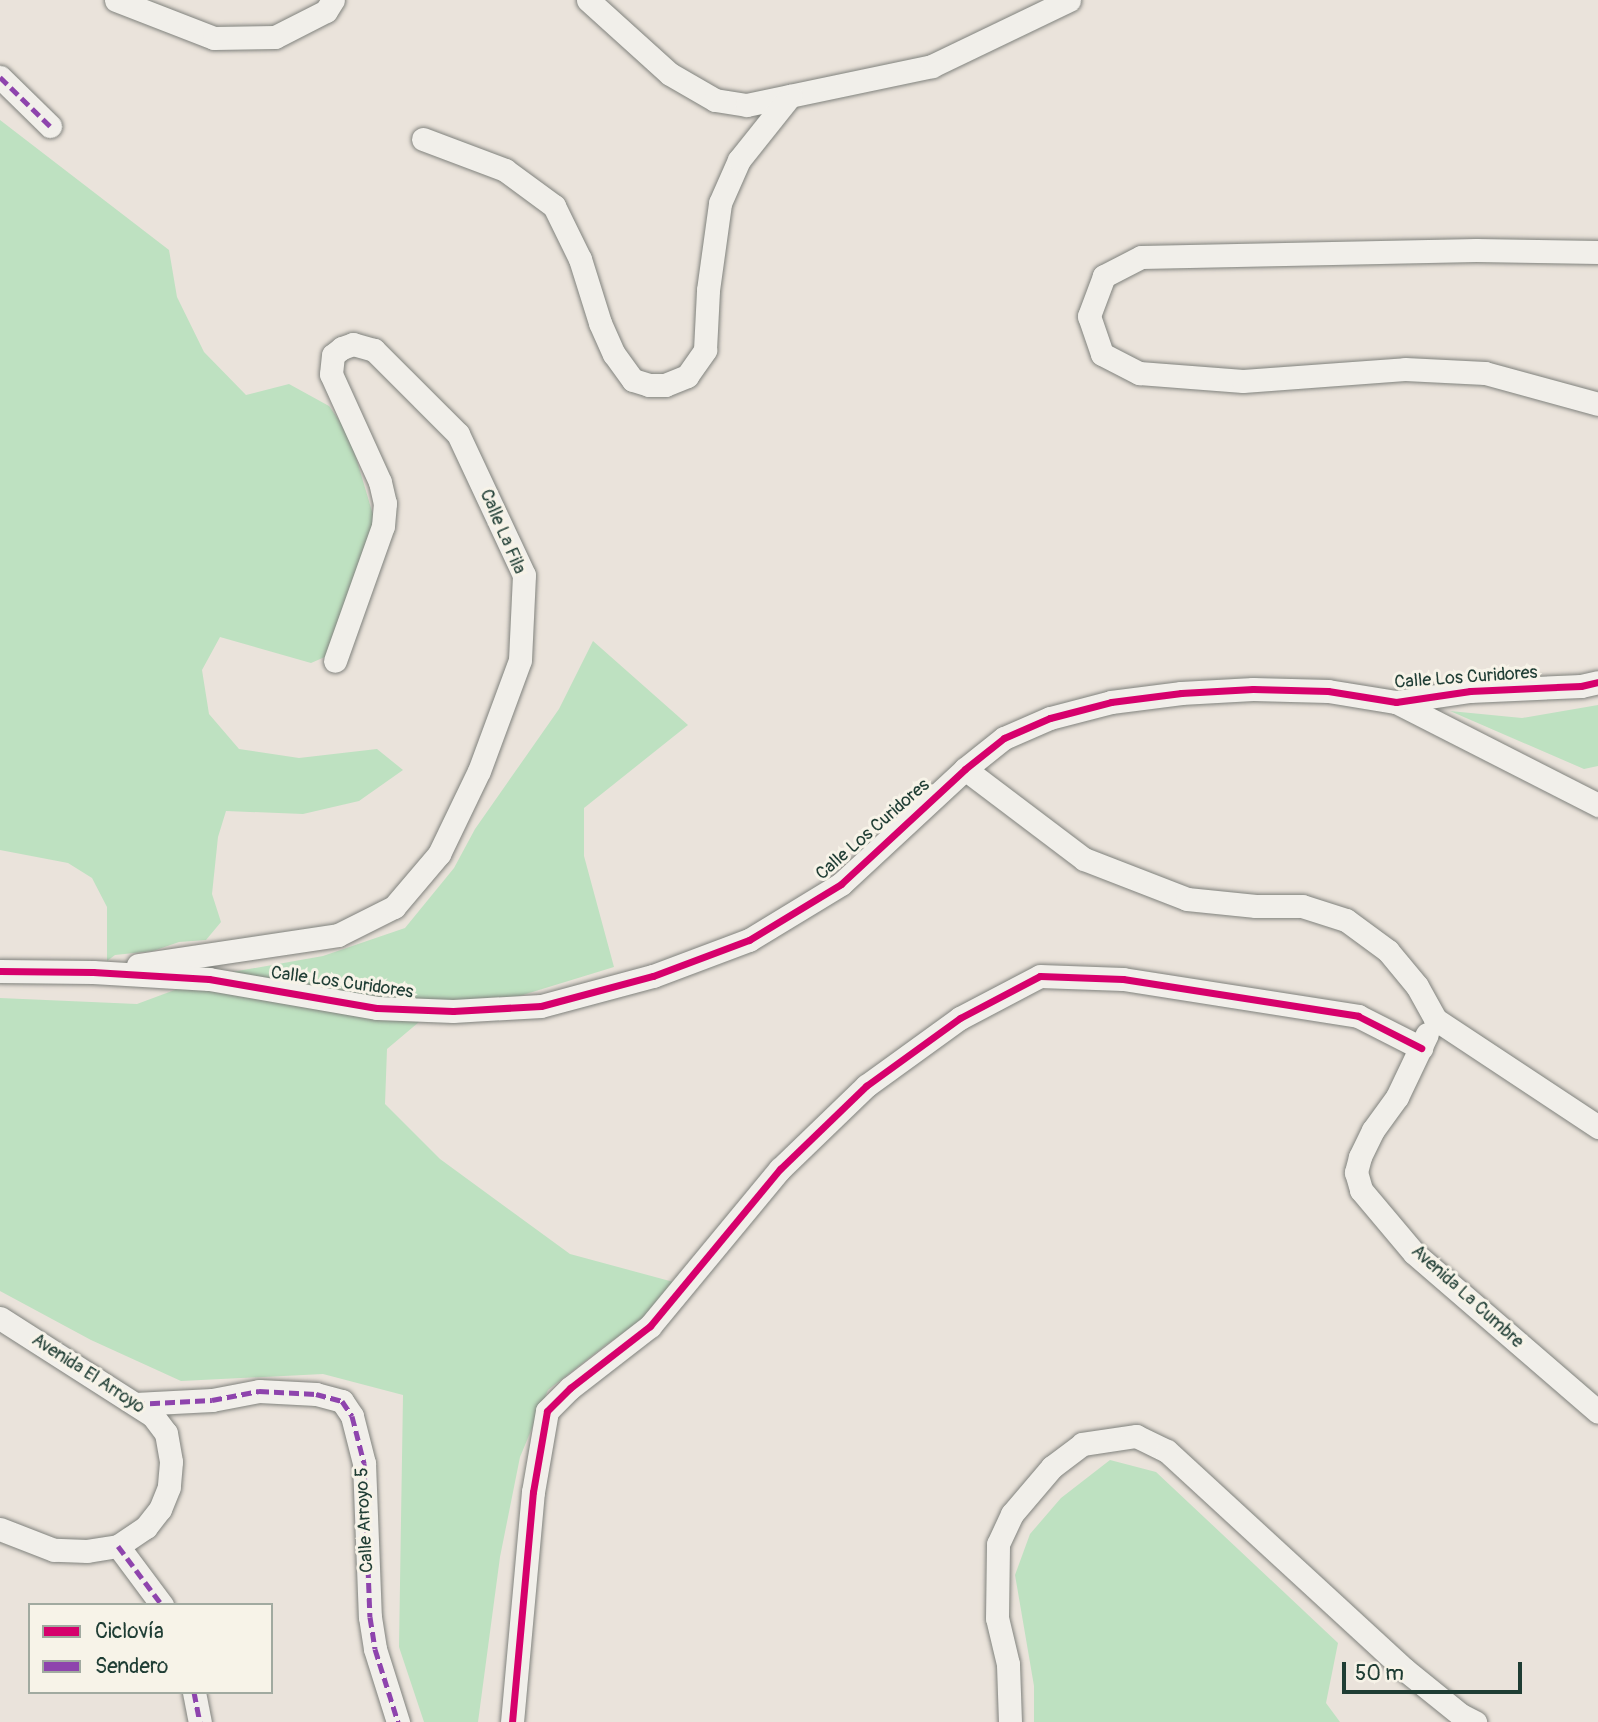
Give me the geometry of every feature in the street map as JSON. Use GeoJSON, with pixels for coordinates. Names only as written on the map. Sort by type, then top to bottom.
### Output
{"type":"FeatureCollection","features":[{"type":"Feature","properties":{"kind":"street"},"geometry":{"type":"LineString","coordinates":[[116,0],[119,4],[214,38],[275,37],[326,11],[333,0]]}},
{"type":"Feature","properties":{"kind":"street"},"geometry":{"type":"LineString","coordinates":[[588,0],[670,74],[715,100],[747,105],[932,66],[1069,0]]}},
{"type":"Feature","properties":{"kind":"street"},"geometry":{"type":"LineString","coordinates":[[0,77],[50,126]]}},
{"type":"Feature","properties":{"kind":"street"},"geometry":{"type":"LineString","coordinates":[[423,139],[505,170],[554,206],[580,259],[600,323],[614,354],[633,380],[649,385],[665,385],[687,376],[705,350],[708,290],[720,203],[739,160],[790,96]]}},
{"type":"Feature","properties":{"kind":"street"},"geometry":{"type":"LineString","coordinates":[[1598,252],[1476,250],[1141,257],[1104,276],[1089,316],[1102,354],[1139,373],[1243,381],[1405,369],[1485,373],[1598,404]]}},
{"type":"Feature","properties":{"kind":"street","name":"Calle La Fila"},"geometry":{"type":"LineString","coordinates":[[93,972],[338,935],[394,907],[439,855],[479,771],[520,660],[524,575],[458,434],[373,350],[354,344],[333,355],[331,374],[380,482],[385,503],[383,526],[335,661]]}},
{"type":"Feature","properties":{"kind":"street","name":"Calle Los Curidores"},"geometry":{"type":"LineString","coordinates":[[0,971],[93,972],[209,979],[377,1008],[453,1011],[541,1006],[653,976],[749,940],[841,884],[965,769],[1004,738],[1051,718],[1111,702],[1253,690],[1328,691],[1396,702],[1470,691],[1581,686],[1598,682]]}},
{"type":"Feature","properties":{"kind":"street"},"geometry":{"type":"LineString","coordinates":[[1396,702],[1598,805]]}},
{"type":"Feature","properties":{"kind":"street"},"geometry":{"type":"LineString","coordinates":[[965,769],[1084,859],[1187,899],[1256,906],[1302,906],[1346,920],[1388,951],[1417,986],[1435,1019],[1598,1127]]}},
{"type":"Feature","properties":{"kind":"street"},"geometry":{"type":"LineString","coordinates":[[512,1722],[533,1492],[547,1411],[570,1388],[650,1326],[780,1169],[866,1086],[960,1018],[1040,976],[1123,979],[1321,1009],[1358,1016],[1421,1048]]}},
{"type":"Feature","properties":{"kind":"street","name":"Avenida La Cumbre"},"geometry":{"type":"LineString","coordinates":[[1435,1019],[1397,1097],[1373,1130],[1360,1157],[1356,1172],[1361,1190],[1414,1253],[1598,1412]]}},
{"type":"Feature","properties":{"kind":"street","name":"Avenida El Arroyo"},"geometry":{"type":"LineString","coordinates":[[0,1318],[153,1416],[166,1433],[171,1462],[169,1488],[160,1509],[146,1527],[118,1546],[87,1552],[54,1549],[0,1529]]}},
{"type":"Feature","properties":{"kind":"street","name":"Calle Arroyo 5"},"geometry":{"type":"LineString","coordinates":[[135,1404],[212,1400],[259,1391],[316,1394],[342,1401],[352,1416],[364,1463],[370,1617],[375,1648],[398,1722]]}},
{"type":"Feature","properties":{"kind":"street"},"geometry":{"type":"LineString","coordinates":[[1010,1722],[1008,1664],[997,1618],[998,1544],[1012,1514],[1052,1467],[1082,1444],[1136,1436],[1167,1451],[1404,1669],[1461,1715],[1475,1722]]}},
{"type":"Feature","properties":{"kind":"street"},"geometry":{"type":"LineString","coordinates":[[118,1546],[161,1603]]}},
{"type":"Feature","properties":{"kind":"street"},"geometry":{"type":"LineString","coordinates":[[194,1694],[200,1722]]}},
{"type":"Feature","properties":{"kind":"green space"},"geometry":{"type":"Polygon","coordinates":[[[0,120],[169,250],[177,297],[204,352],[246,395],[289,384],[329,406],[349,434],[374,518],[341,650],[311,663],[220,637],[202,670],[209,714],[239,749],[299,758],[377,749],[403,770],[359,801],[303,814],[226,811],[218,837],[212,894],[221,922],[206,940],[179,942],[153,951],[115,955],[107,961],[107,907],[92,878],[68,863],[0,850],[0,120]]]}},
{"type":"Feature","properties":{"kind":"green space"},"geometry":{"type":"Polygon","coordinates":[[[593,641],[688,725],[584,808],[584,856],[614,967],[506,1000],[438,1006],[387,1049],[385,1104],[440,1159],[570,1254],[692,1287],[607,1344],[548,1390],[520,1457],[500,1557],[478,1722],[424,1722],[399,1647],[403,1395],[323,1374],[181,1381],[91,1340],[0,1291],[0,998],[137,1004],[215,975],[323,956],[405,928],[454,868],[475,829],[559,709],[593,641]]]}},
{"type":"Feature","properties":{"kind":"green space"},"geometry":{"type":"Polygon","coordinates":[[[1598,705],[1598,766],[1584,769],[1450,711],[1522,718],[1598,705]]]}},
{"type":"Feature","properties":{"kind":"green space"},"geometry":{"type":"Polygon","coordinates":[[[1110,1460],[1156,1472],[1338,1643],[1326,1703],[1340,1722],[1034,1722],[1034,1686],[1015,1575],[1030,1534],[1061,1498],[1110,1460]]]}},
{"type":"Feature","properties":{"kind":"marked path"},"geometry":{"type":"LineString","coordinates":[[0,77],[50,126]]}},
{"type":"Feature","properties":{"kind":"marked path"},"geometry":{"type":"LineString","coordinates":[[135,1404],[212,1400],[259,1391],[316,1394],[342,1401],[352,1416],[364,1463],[370,1617],[375,1649],[398,1722]]}},
{"type":"Feature","properties":{"kind":"marked path"},"geometry":{"type":"LineString","coordinates":[[118,1546],[161,1603]]}},
{"type":"Feature","properties":{"kind":"marked path"},"geometry":{"type":"LineString","coordinates":[[194,1694],[200,1722]]}},
{"type":"Feature","properties":{"kind":"cycle path"},"geometry":{"type":"LineString","coordinates":[[0,971],[93,972],[209,979],[377,1008],[453,1011],[541,1006],[653,976],[749,940],[841,884],[965,769],[1004,738],[1050,718],[1111,702],[1181,693],[1253,689],[1328,691],[1396,702],[1470,691],[1581,686],[1598,682]]}},
{"type":"Feature","properties":{"kind":"cycle path"},"geometry":{"type":"LineString","coordinates":[[512,1722],[533,1492],[547,1411],[570,1388],[650,1326],[780,1169],[866,1086],[960,1018],[1040,976],[1123,979],[1358,1016],[1421,1048]]}}]}
